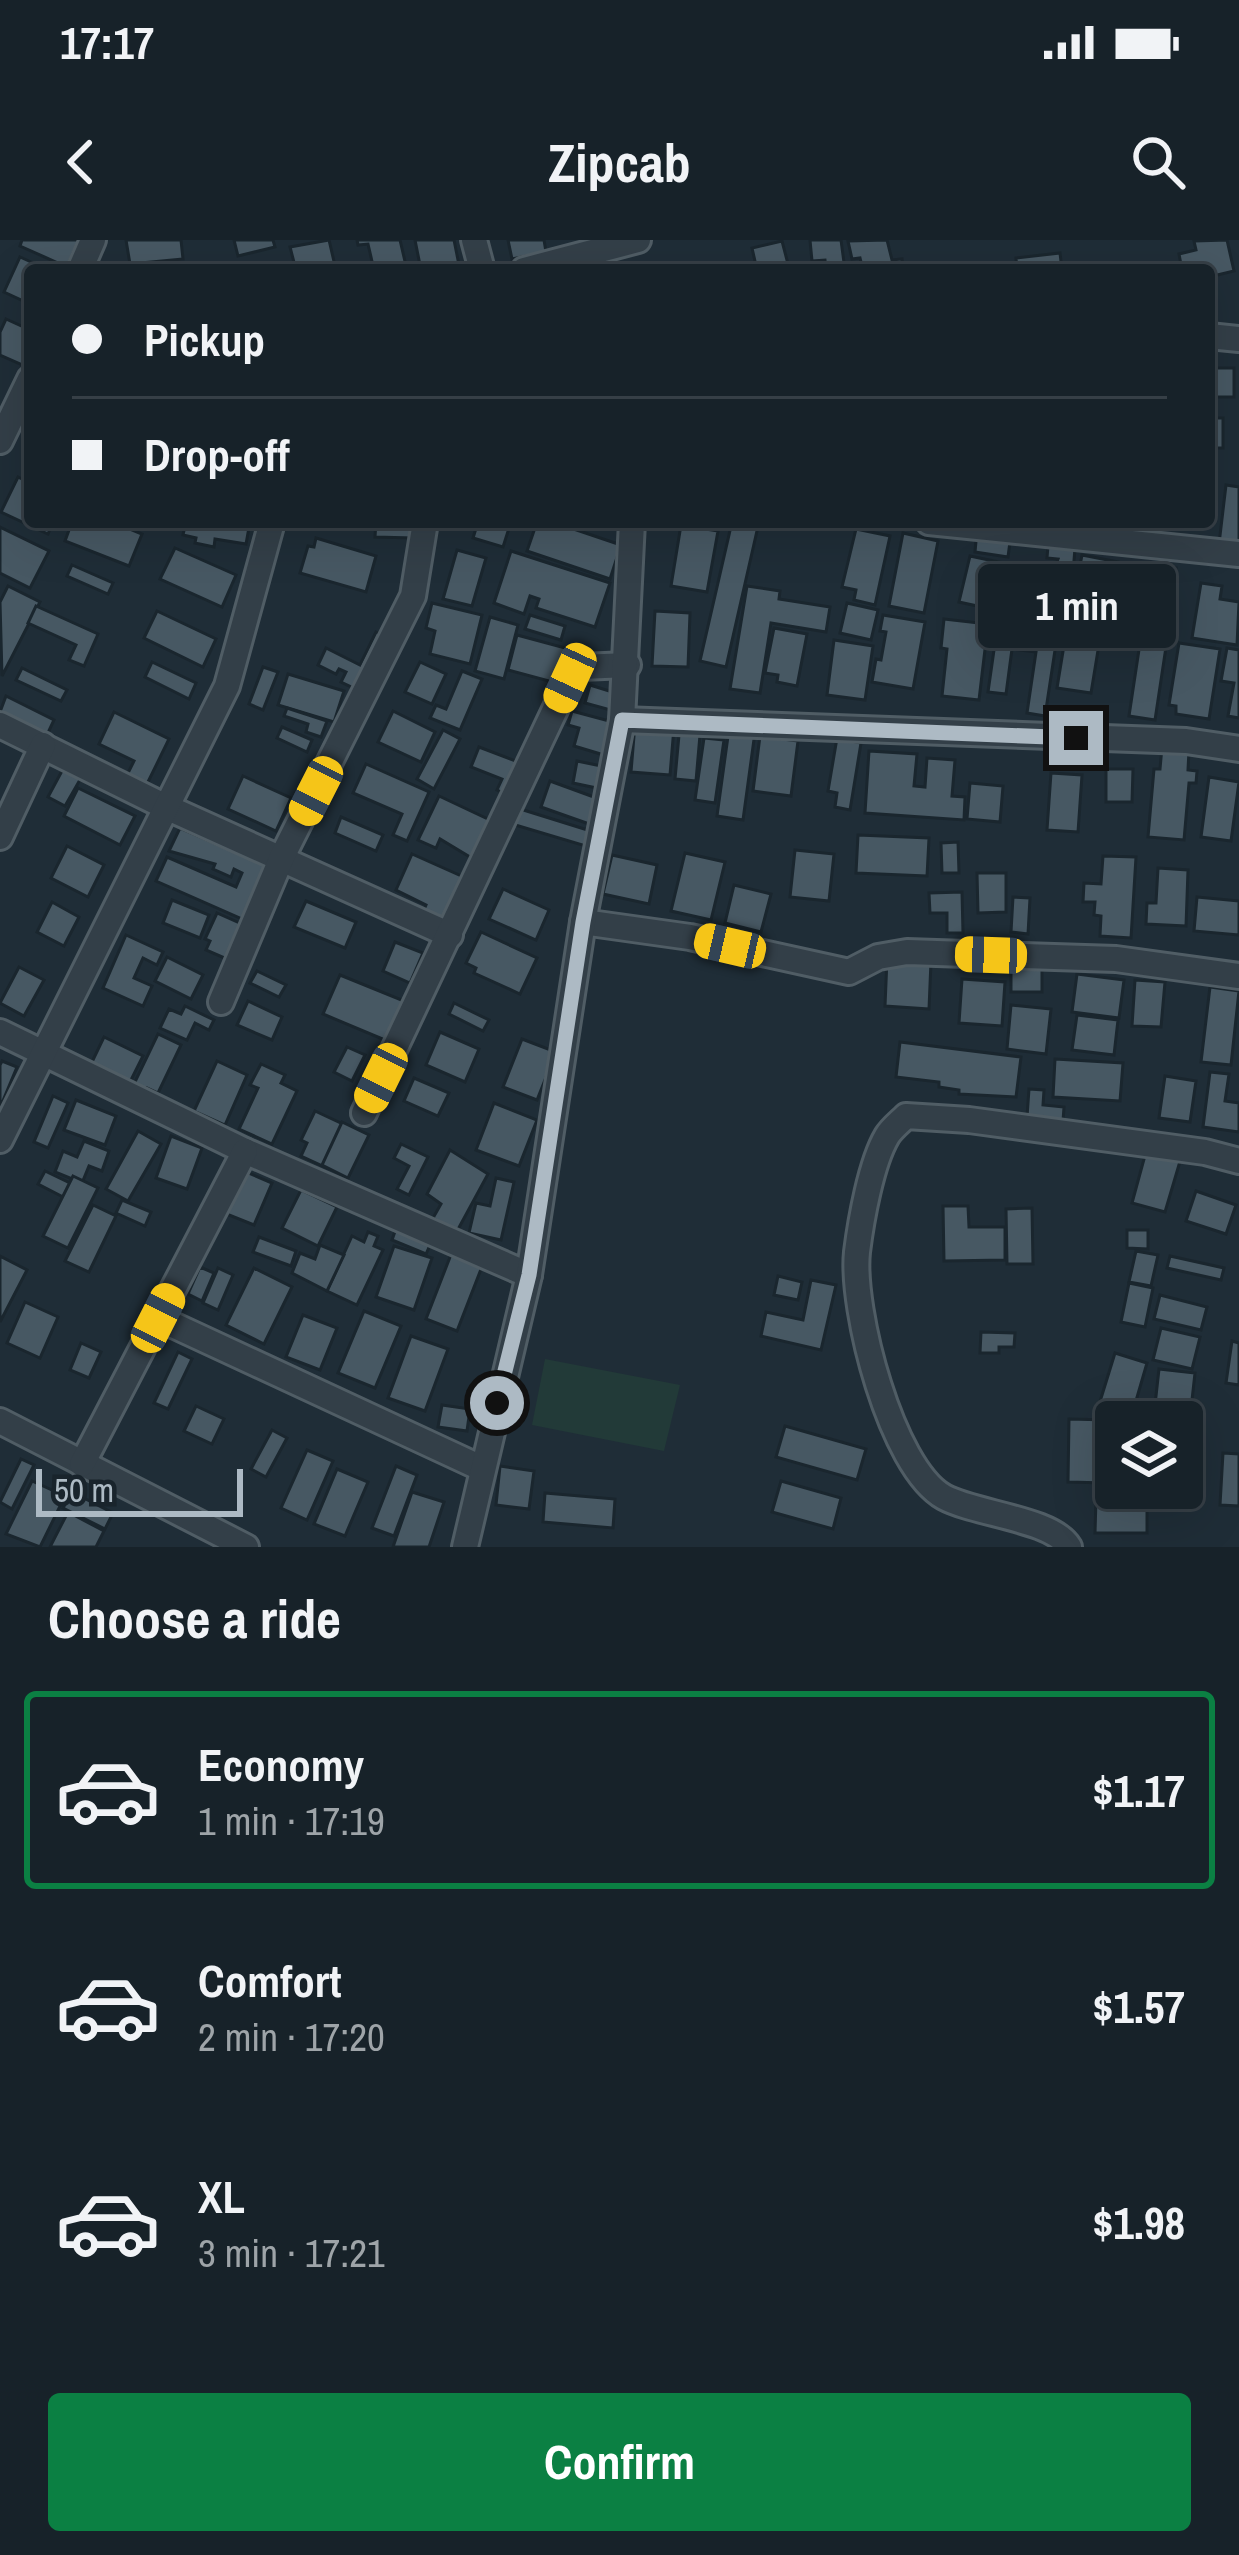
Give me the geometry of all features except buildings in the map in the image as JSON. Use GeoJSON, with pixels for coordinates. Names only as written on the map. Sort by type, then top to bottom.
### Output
{"type":"FeatureCollection","features":[{"type":"Feature","properties":{"kind":"street"},"geometry":{"type":"LineString","coordinates":[[547,264],[638,240]]}},
{"type":"Feature","properties":{"kind":"street"},"geometry":{"type":"LineString","coordinates":[[0,441],[24,391]]}},
{"type":"Feature","properties":{"kind":"street"},"geometry":{"type":"LineString","coordinates":[[0,1140],[227,686],[270,528]]}},
{"type":"Feature","properties":{"kind":"street"},"geometry":{"type":"LineString","coordinates":[[221,1002],[283,857],[412,596],[424,528]]}},
{"type":"Feature","properties":{"kind":"street"},"geometry":{"type":"LineString","coordinates":[[465,1547],[529,1275],[583,922],[622,720],[632,528]]}},
{"type":"Feature","properties":{"kind":"street"},"geometry":{"type":"LineString","coordinates":[[987,528],[1239,554]]}},
{"type":"Feature","properties":{"kind":"street"},"geometry":{"type":"LineString","coordinates":[[364,1113],[570,678],[581,667],[628,665]]}},
{"type":"Feature","properties":{"kind":"street"},"geometry":{"type":"LineString","coordinates":[[622,720],[1186,741],[1239,749]]}},
{"type":"Feature","properties":{"kind":"street"},"geometry":{"type":"LineString","coordinates":[[0,725],[164,806],[450,934]]}},
{"type":"Feature","properties":{"kind":"street"},"geometry":{"type":"LineString","coordinates":[[0,837],[43,746]]}},
{"type":"Feature","properties":{"kind":"street"},"geometry":{"type":"LineString","coordinates":[[583,922],[690,937],[849,972],[878,957],[907,952],[1116,959],[1239,976]]}},
{"type":"Feature","properties":{"kind":"street"},"geometry":{"type":"LineString","coordinates":[[0,1032],[244,1151],[529,1275]]}},
{"type":"Feature","properties":{"kind":"street"},"geometry":{"type":"LineString","coordinates":[[1069,1547],[1054,1531],[943,1496],[919,1476],[902,1445],[878,1387],[856,1256],[867,1198],[887,1135],[906,1116],[969,1120],[1204,1152],[1239,1161]]}},
{"type":"Feature","properties":{"kind":"street"},"geometry":{"type":"LineString","coordinates":[[82,1464],[244,1151]]}},
{"type":"Feature","properties":{"kind":"street"},"geometry":{"type":"LineString","coordinates":[[158,1318],[481,1468]]}},
{"type":"Feature","properties":{"kind":"street"},"geometry":{"type":"LineString","coordinates":[[0,1421],[246,1547]]}},
{"type":"Feature","properties":{"kind":"green space"},"geometry":{"type":"Polygon","coordinates":[[[545,1359],[680,1385],[664,1451],[532,1425],[545,1359]]]}},
{"type":"Feature","properties":{"kind":"route"},"geometry":{"type":"LineString","coordinates":[[497,1403],[529,1275],[583,922],[622,720],[1076,738]]}}]}
